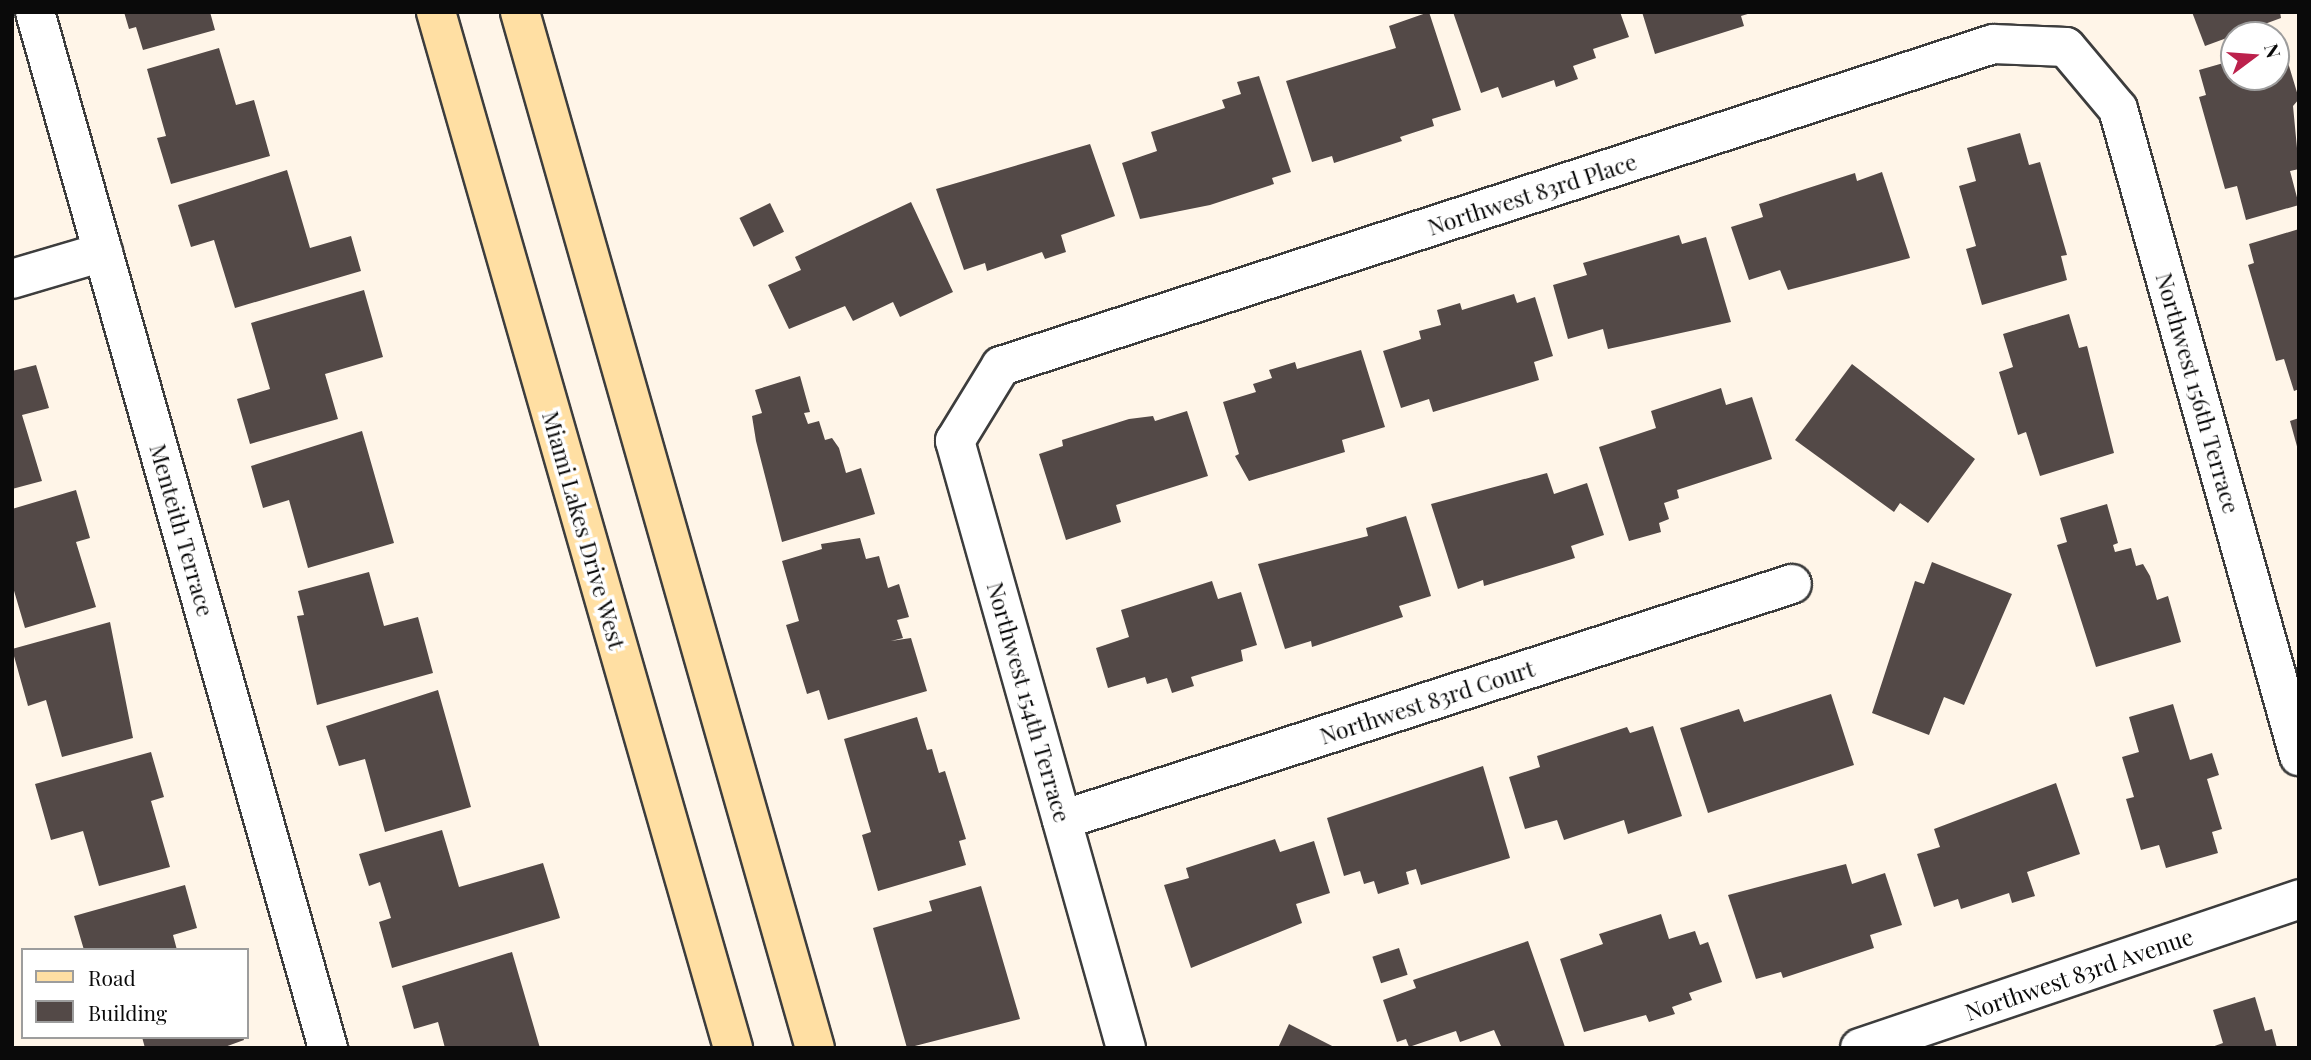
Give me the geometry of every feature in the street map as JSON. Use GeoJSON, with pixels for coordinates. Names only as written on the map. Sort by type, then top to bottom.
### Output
{"type":"FeatureCollection","features":[{"type":"Feature","properties":{"kind":"main road","name":"Miami Lakes Drive West"},"geometry":{"type":"LineString","coordinates":[[436,12],[733,1048]]}},
{"type":"Feature","properties":{"kind":"main road"},"geometry":{"type":"LineString","coordinates":[[520,12],[815,1048]]}},
{"type":"Feature","properties":{"kind":"street","name":"Menteith Terrace"},"geometry":{"type":"LineString","coordinates":[[35,12],[328,1048]]}},
{"type":"Feature","properties":{"kind":"street","name":"Northwest 83rd Place"},"geometry":{"type":"LineString","coordinates":[[1001,366],[1993,44],[2066,47]]}},
{"type":"Feature","properties":{"kind":"street","name":"Northwest 156th Terrace"},"geometry":{"type":"LineString","coordinates":[[2066,47],[2118,109],[2299,756]]}},
{"type":"Feature","properties":{"kind":"street"},"geometry":{"type":"LineString","coordinates":[[12,279],[103,252]]}},
{"type":"Feature","properties":{"kind":"street","name":"Northwest 154th Terrace"},"geometry":{"type":"LineString","coordinates":[[1001,366],[955,441],[1126,1048]]}},
{"type":"Feature","properties":{"kind":"street","name":"Northwest 83rd Court"},"geometry":{"type":"LineString","coordinates":[[1062,820],[1791,584]]}},
{"type":"Feature","properties":{"kind":"street","name":"Northwest 83rd Avenue"},"geometry":{"type":"LineString","coordinates":[[1860,1048],[2299,900]]}},
{"type":"Feature","properties":{"kind":"building"},"geometry":{"type":"Polygon","coordinates":[[[124,12],[210,12],[215,30],[143,50],[136,27],[129,29],[124,12]]]}},
{"type":"Feature","properties":{"kind":"building"},"geometry":{"type":"Polygon","coordinates":[[[1429,12],[1461,110],[1432,119],[1434,126],[1400,137],[1402,141],[1334,163],[1332,156],[1312,162],[1286,81],[1396,48],[1389,26],[1429,12]]]}},
{"type":"Feature","properties":{"kind":"building"},"geometry":{"type":"Polygon","coordinates":[[[1453,12],[1620,12],[1629,37],[1593,49],[1596,58],[1573,66],[1578,79],[1556,87],[1554,80],[1502,98],[1498,87],[1481,93],[1453,12]]]}},
{"type":"Feature","properties":{"kind":"building"},"geometry":{"type":"Polygon","coordinates":[[[1642,12],[1751,13],[1741,16],[1744,26],[1655,54],[1642,12]]]}},
{"type":"Feature","properties":{"kind":"building"},"geometry":{"type":"Polygon","coordinates":[[[2192,12],[2280,12],[2281,18],[2273,21],[2220,21],[2220,40],[2205,46],[2192,12]]]}},
{"type":"Feature","properties":{"kind":"building"},"geometry":{"type":"Polygon","coordinates":[[[219,48],[236,105],[254,100],[270,156],[171,184],[157,138],[166,136],[147,69],[219,48]]]}},
{"type":"Feature","properties":{"kind":"building"},"geometry":{"type":"Polygon","coordinates":[[[2220,64],[2220,91],[2290,91],[2290,69],[2299,99],[2293,106],[2299,169],[2290,171],[2299,205],[2246,220],[2237,186],[2225,189],[2199,97],[2206,95],[2199,70],[2220,64]]]}},
{"type":"Feature","properties":{"kind":"building"},"geometry":{"type":"Polygon","coordinates":[[[1259,76],[1291,172],[1272,178],[1274,184],[1210,205],[1140,219],[1122,163],[1157,151],[1151,132],[1225,108],[1222,100],[1241,94],[1237,82],[1259,76]]]}},
{"type":"Feature","properties":{"kind":"building"},"geometry":{"type":"Polygon","coordinates":[[[2020,133],[2029,165],[2040,162],[2067,255],[2061,256],[2067,280],[1982,305],[1966,249],[1976,246],[1959,186],[1976,181],[1967,148],[2020,133]]]}},
{"type":"Feature","properties":{"kind":"building"},"geometry":{"type":"Polygon","coordinates":[[[1090,144],[1115,216],[1061,235],[1066,252],[1045,259],[1042,252],[987,271],[985,263],[964,270],[936,189],[1090,144]]]}},
{"type":"Feature","properties":{"kind":"building"},"geometry":{"type":"Polygon","coordinates":[[[287,170],[310,248],[351,236],[361,271],[235,308],[214,240],[191,247],[178,205],[287,170]]]}},
{"type":"Feature","properties":{"kind":"building"},"geometry":{"type":"Polygon","coordinates":[[[1882,172],[1910,258],[1788,290],[1780,270],[1749,280],[1731,227],[1763,217],[1759,204],[1855,173],[1857,181],[1882,172]]]}},
{"type":"Feature","properties":{"kind":"building"},"geometry":{"type":"Polygon","coordinates":[[[911,202],[953,292],[900,317],[893,302],[853,321],[845,306],[789,329],[768,285],[801,270],[795,257],[911,202]]]}},
{"type":"Feature","properties":{"kind":"building"},"geometry":{"type":"Polygon","coordinates":[[[770,203],[784,232],[753,247],[739,218],[770,203]]]}},
{"type":"Feature","properties":{"kind":"building"},"geometry":{"type":"Polygon","coordinates":[[[2299,229],[2299,389],[2294,391],[2284,359],[2276,361],[2248,265],[2254,263],[2249,244],[2299,229]]]}},
{"type":"Feature","properties":{"kind":"building"},"geometry":{"type":"Polygon","coordinates":[[[1679,235],[1682,244],[1706,237],[1731,322],[1608,349],[1603,329],[1568,339],[1553,285],[1587,275],[1583,263],[1679,235]]]}},
{"type":"Feature","properties":{"kind":"building"},"geometry":{"type":"Polygon","coordinates":[[[364,290],[383,357],[325,374],[338,419],[250,444],[237,399],[270,389],[251,323],[364,290]]]}},
{"type":"Feature","properties":{"kind":"building"},"geometry":{"type":"Polygon","coordinates":[[[1514,294],[1517,303],[1535,297],[1553,356],[1534,362],[1539,380],[1433,412],[1429,399],[1401,408],[1383,351],[1421,339],[1419,331],[1441,325],[1437,310],[1460,303],[1462,310],[1514,294]]]}},
{"type":"Feature","properties":{"kind":"building"},"geometry":{"type":"Polygon","coordinates":[[[2069,314],[2079,348],[2087,346],[2114,453],[2040,476],[2026,432],[2018,435],[1999,372],[2013,367],[2003,334],[2069,314]]]}},
{"type":"Feature","properties":{"kind":"building"},"geometry":{"type":"Polygon","coordinates":[[[1361,350],[1385,427],[1342,440],[1345,452],[1249,481],[1235,456],[1239,454],[1223,402],[1256,392],[1253,384],[1272,378],[1269,370],[1295,362],[1297,369],[1361,350]]]}},
{"type":"Feature","properties":{"kind":"building"},"geometry":{"type":"Polygon","coordinates":[[[1852,364],[1975,459],[1928,523],[1900,503],[1894,512],[1795,440],[1852,364]]]}},
{"type":"Feature","properties":{"kind":"building"},"geometry":{"type":"Polygon","coordinates":[[[36,365],[49,408],[22,415],[42,481],[12,489],[12,371],[36,365]]]}},
{"type":"Feature","properties":{"kind":"building"},"geometry":{"type":"Polygon","coordinates":[[[800,376],[810,412],[804,413],[808,424],[819,421],[825,440],[832,438],[839,448],[846,473],[861,468],[875,514],[782,542],[752,416],[762,413],[755,390],[800,376]]]}},
{"type":"Feature","properties":{"kind":"building"},"geometry":{"type":"Polygon","coordinates":[[[1721,388],[1726,405],[1752,397],[1772,459],[1677,490],[1679,498],[1664,503],[1669,519],[1659,523],[1661,532],[1629,541],[1599,447],[1656,428],[1651,411],[1721,388]]]}},
{"type":"Feature","properties":{"kind":"building"},"geometry":{"type":"Polygon","coordinates":[[[1187,411],[1208,476],[1116,505],[1121,522],[1066,540],[1039,454],[1063,446],[1062,440],[1129,419],[1153,416],[1155,421],[1187,411]]]}},
{"type":"Feature","properties":{"kind":"building"},"geometry":{"type":"Polygon","coordinates":[[[2299,418],[2299,450],[2298,450],[2290,421],[2299,418]]]}},
{"type":"Feature","properties":{"kind":"building"},"geometry":{"type":"Polygon","coordinates":[[[362,431],[394,543],[308,568],[289,500],[263,508],[251,466],[362,431]]]}},
{"type":"Feature","properties":{"kind":"building"},"geometry":{"type":"Polygon","coordinates":[[[1547,473],[1554,494],[1587,483],[1604,535],[1571,546],[1575,558],[1484,586],[1483,580],[1458,589],[1431,504],[1547,473]]]}},
{"type":"Feature","properties":{"kind":"building"},"geometry":{"type":"Polygon","coordinates":[[[76,490],[90,538],[76,542],[96,607],[25,628],[12,584],[12,509],[76,490]]]}},
{"type":"Feature","properties":{"kind":"building"},"geometry":{"type":"Polygon","coordinates":[[[2107,504],[2118,543],[2113,545],[2115,552],[2131,548],[2136,566],[2143,564],[2150,576],[2157,600],[2168,596],[2181,642],[2096,667],[2057,545],[2067,542],[2060,518],[2107,504]]]}},
{"type":"Feature","properties":{"kind":"building"},"geometry":{"type":"Polygon","coordinates":[[[1406,516],[1431,596],[1399,606],[1403,617],[1312,647],[1311,641],[1285,649],[1258,564],[1368,536],[1366,528],[1406,516]]]}},
{"type":"Feature","properties":{"kind":"building"},"geometry":{"type":"Polygon","coordinates":[[[860,538],[866,559],[879,556],[888,588],[899,584],[909,617],[897,620],[903,638],[891,641],[911,638],[927,691],[828,720],[819,690],[807,694],[786,625],[799,621],[782,561],[822,549],[821,544],[860,538]]]}},
{"type":"Feature","properties":{"kind":"building"},"geometry":{"type":"Polygon","coordinates":[[[1932,562],[2012,594],[1964,705],[1944,697],[1929,735],[1872,713],[1915,581],[1924,584],[1932,562]]]}},
{"type":"Feature","properties":{"kind":"building"},"geometry":{"type":"Polygon","coordinates":[[[369,572],[384,626],[418,617],[433,673],[317,705],[297,616],[304,615],[298,591],[369,572]]]}},
{"type":"Feature","properties":{"kind":"building"},"geometry":{"type":"Polygon","coordinates":[[[1212,581],[1218,599],[1241,592],[1257,645],[1241,650],[1243,661],[1191,677],[1194,686],[1172,693],[1167,678],[1147,684],[1145,677],[1108,688],[1096,648],[1129,637],[1121,610],[1212,581]]]}},
{"type":"Feature","properties":{"kind":"building"},"geometry":{"type":"Polygon","coordinates":[[[110,622],[133,738],[62,757],[46,700],[28,706],[12,649],[110,622]]]}},
{"type":"Feature","properties":{"kind":"building"},"geometry":{"type":"Polygon","coordinates":[[[438,690],[471,807],[385,832],[365,759],[339,766],[326,726],[438,690]]]}},
{"type":"Feature","properties":{"kind":"building"},"geometry":{"type":"Polygon","coordinates":[[[1831,694],[1854,765],[1708,813],[1680,728],[1739,709],[1744,722],[1831,694]]]}},
{"type":"Feature","properties":{"kind":"building"},"geometry":{"type":"Polygon","coordinates":[[[2173,704],[2190,760],[2212,753],[2219,775],[2207,779],[2222,829],[2212,832],[2218,853],[2166,868],[2159,845],[2141,850],[2126,799],[2134,797],[2122,757],[2139,752],[2129,717],[2173,704]]]}},
{"type":"Feature","properties":{"kind":"building"},"geometry":{"type":"Polygon","coordinates":[[[917,717],[927,750],[932,749],[939,773],[945,771],[966,839],[959,841],[966,865],[878,891],[862,835],[871,832],[844,739],[917,717]]]}},
{"type":"Feature","properties":{"kind":"building"},"geometry":{"type":"Polygon","coordinates":[[[1653,726],[1682,816],[1628,834],[1624,820],[1564,840],[1557,820],[1525,829],[1509,777],[1540,767],[1537,756],[1627,727],[1630,733],[1653,726]]]}},
{"type":"Feature","properties":{"kind":"building"},"geometry":{"type":"Polygon","coordinates":[[[151,752],[164,797],[151,801],[170,867],[99,886],[83,831],[51,840],[35,784],[151,752]]]}},
{"type":"Feature","properties":{"kind":"building"},"geometry":{"type":"Polygon","coordinates":[[[1483,766],[1510,858],[1421,885],[1416,869],[1406,872],[1409,884],[1378,894],[1374,881],[1364,884],[1360,871],[1344,876],[1327,818],[1483,766]]]}},
{"type":"Feature","properties":{"kind":"building"},"geometry":{"type":"Polygon","coordinates":[[[2056,783],[2080,854],[2027,872],[2035,896],[2012,903],[2009,893],[1961,909],[1958,899],[1934,907],[1917,854],[1940,847],[1934,829],[2056,783]]]}},
{"type":"Feature","properties":{"kind":"building"},"geometry":{"type":"Polygon","coordinates":[[[442,830],[459,887],[543,863],[560,918],[392,968],[379,922],[391,918],[380,882],[369,886],[359,854],[442,830]]]}},
{"type":"Feature","properties":{"kind":"building"},"geometry":{"type":"Polygon","coordinates":[[[1275,839],[1280,852],[1314,841],[1330,893],[1296,904],[1302,923],[1191,968],[1164,885],[1189,878],[1186,868],[1275,839]]]}},
{"type":"Feature","properties":{"kind":"building"},"geometry":{"type":"Polygon","coordinates":[[[1846,864],[1852,884],[1885,873],[1902,925],[1870,935],[1874,948],[1783,978],[1781,972],[1756,979],[1728,895],[1846,864]]]}},
{"type":"Feature","properties":{"kind":"building"},"geometry":{"type":"Polygon","coordinates":[[[185,885],[197,928],[173,935],[176,948],[83,948],[74,916],[185,885]]]}},
{"type":"Feature","properties":{"kind":"building"},"geometry":{"type":"Polygon","coordinates":[[[981,886],[1020,1019],[907,1048],[873,928],[932,911],[929,901],[981,886]]]}},
{"type":"Feature","properties":{"kind":"building"},"geometry":{"type":"Polygon","coordinates":[[[1661,914],[1669,939],[1695,931],[1700,945],[1708,942],[1722,982],[1689,993],[1692,1000],[1672,1007],[1675,1014],[1649,1022],[1646,1015],[1584,1032],[1560,959],[1603,944],[1599,934],[1661,914]]]}},
{"type":"Feature","properties":{"kind":"building"},"geometry":{"type":"Polygon","coordinates":[[[1528,941],[1565,1047],[1501,1046],[1494,1030],[1460,1042],[1456,1031],[1409,1047],[1406,1039],[1397,1042],[1383,1000],[1416,988],[1413,980],[1528,941]]]}},
{"type":"Feature","properties":{"kind":"building"},"geometry":{"type":"Polygon","coordinates":[[[1399,948],[1408,975],[1381,983],[1372,957],[1399,948]]]}},
{"type":"Feature","properties":{"kind":"building"},"geometry":{"type":"Polygon","coordinates":[[[512,952],[540,1048],[445,1048],[438,1022],[414,1029],[402,986],[512,952]]]}},
{"type":"Feature","properties":{"kind":"building"},"geometry":{"type":"Polygon","coordinates":[[[2255,997],[2265,1031],[2272,1029],[2277,1048],[2209,1048],[2223,1043],[2213,1010],[2255,997]]]}},
{"type":"Feature","properties":{"kind":"building"},"geometry":{"type":"Polygon","coordinates":[[[1289,1024],[1336,1048],[1278,1048],[1289,1024]]]}},
{"type":"Feature","properties":{"kind":"building"},"geometry":{"type":"Polygon","coordinates":[[[143,1039],[244,1040],[222,1048],[145,1048],[143,1039]]]}}]}
